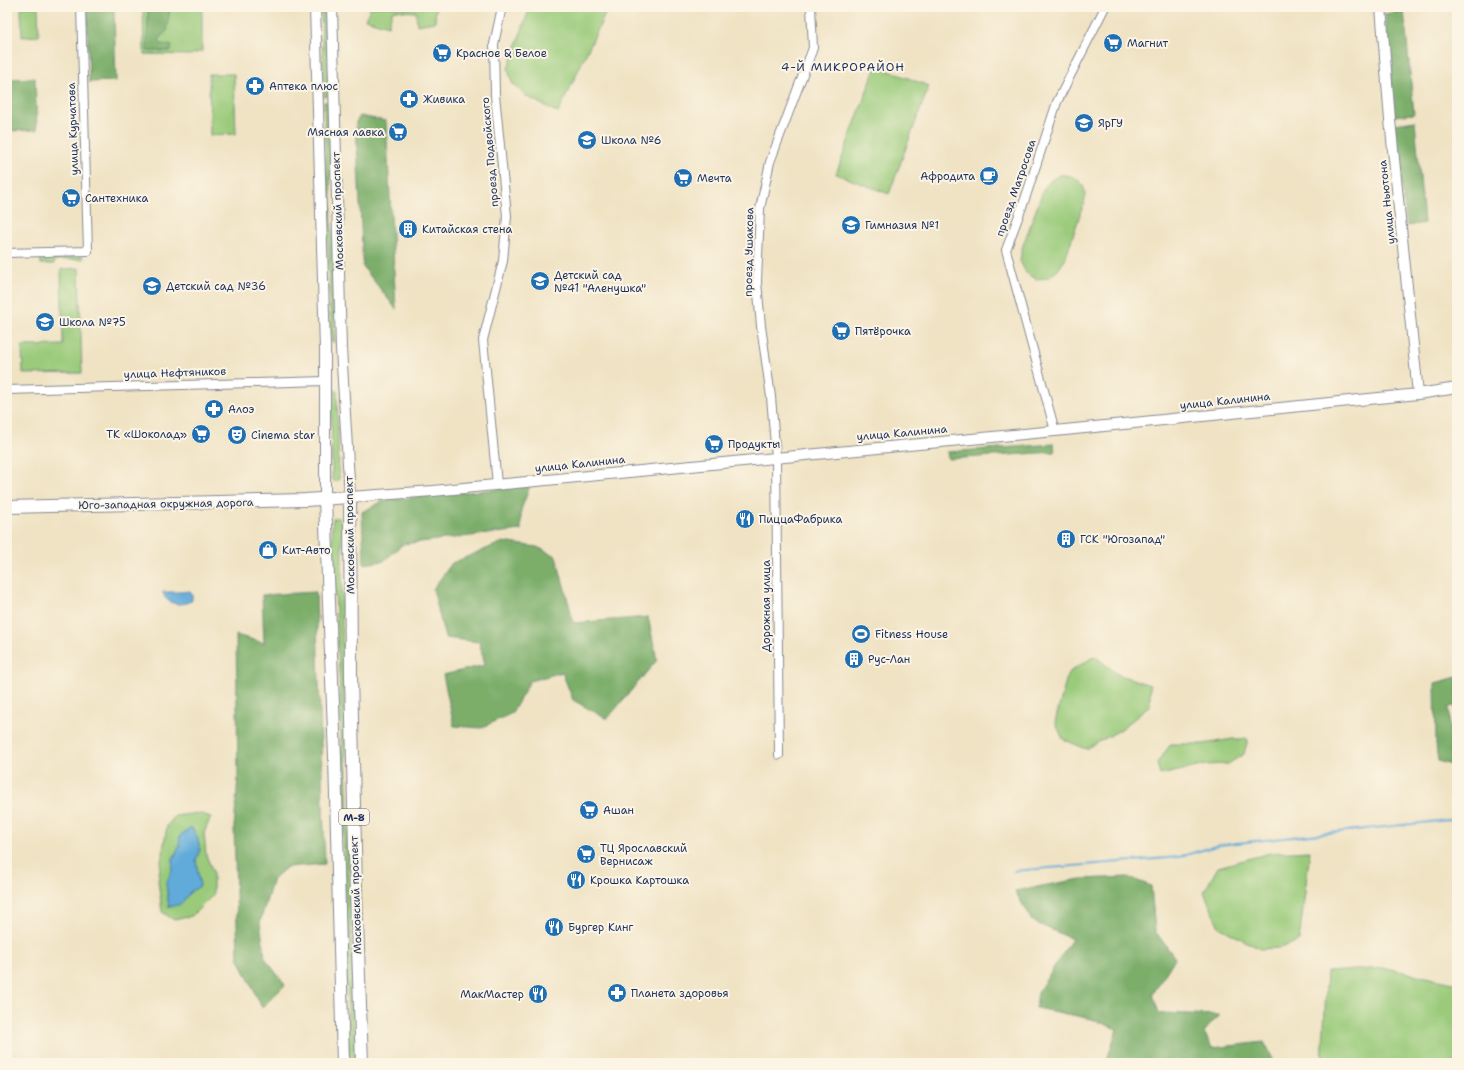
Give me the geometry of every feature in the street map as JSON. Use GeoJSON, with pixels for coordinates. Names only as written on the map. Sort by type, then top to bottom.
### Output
{"type":"FeatureCollection","features":[{"type":"Feature","properties":{"kind":"highway","name":"Юго-западная окружная дорога"},"geometry":{"type":"LineString","coordinates":[[7,507],[325,499],[350,497]]}},
{"type":"Feature","properties":{"kind":"highway","name":"Московский проспект"},"geometry":{"type":"LineString","coordinates":[[350,497],[351,675],[362,1063]]}},
{"type":"Feature","properties":{"kind":"highway","name":"Московский проспект"},"geometry":{"type":"LineString","coordinates":[[325,499],[334,742],[343,1063]]}},
{"type":"Feature","properties":{"kind":"main road","name":"Московский проспект"},"geometry":{"type":"LineString","coordinates":[[315,7],[325,349],[325,499]]}},
{"type":"Feature","properties":{"kind":"main road","name":"Московский проспект"},"geometry":{"type":"LineString","coordinates":[[332,7],[341,348],[350,497]]}},
{"type":"Feature","properties":{"kind":"main road","name":"улица Ньютона"},"geometry":{"type":"LineString","coordinates":[[1381,7],[1390,120],[1418,394]]}},
{"type":"Feature","properties":{"kind":"main road"},"geometry":{"type":"LineString","coordinates":[[325,349],[341,348]]}},
{"type":"Feature","properties":{"kind":"main road","name":"улица Нефтяников"},"geometry":{"type":"LineString","coordinates":[[325,381],[343,381]]}},
{"type":"Feature","properties":{"kind":"main road","name":"улица Калинина"},"geometry":{"type":"LineString","coordinates":[[350,497],[1055,431],[1418,394],[1457,388]]}},
{"type":"Feature","properties":{"kind":"street","name":"улица Курчатова"},"geometry":{"type":"LineString","coordinates":[[7,253],[88,251],[81,7]]}},
{"type":"Feature","properties":{"kind":"street","name":"проезд Подвойского"},"geometry":{"type":"LineString","coordinates":[[497,484],[483,340],[503,261],[507,216],[495,96],[494,44],[502,7]]}},
{"type":"Feature","properties":{"kind":"street","name":"проезд Ушакова"},"geometry":{"type":"LineString","coordinates":[[776,457],[757,282],[760,209],[770,162],[813,48],[811,7]]}},
{"type":"Feature","properties":{"kind":"street","name":"проезд Матросова"},"geometry":{"type":"LineString","coordinates":[[1055,431],[1006,250],[1025,199],[1057,102],[1105,7]]}},
{"type":"Feature","properties":{"kind":"street","name":"улица Нефтяников"},"geometry":{"type":"LineString","coordinates":[[7,390],[325,381]]}},
{"type":"Feature","properties":{"kind":"street","name":"Дорожная улица"},"geometry":{"type":"LineString","coordinates":[[776,457],[779,754]]}},
{"type":"Feature","properties":{"kind":"green space"},"geometry":{"type":"Polygon","coordinates":[[[21,7],[38,7],[39,36],[22,37],[21,7]]]}},
{"type":"Feature","properties":{"kind":"green space"},"geometry":{"type":"Polygon","coordinates":[[[143,7],[202,7],[202,51],[190,55],[144,54],[143,7]]]}},
{"type":"Feature","properties":{"kind":"green space"},"geometry":{"type":"Polygon","coordinates":[[[148,7],[170,8],[167,31],[161,36],[159,41],[161,44],[172,46],[171,51],[147,51],[148,7]]]}},
{"type":"Feature","properties":{"kind":"green space"},"geometry":{"type":"Polygon","coordinates":[[[321,7],[326,7],[328,96],[324,97],[321,7]]]}},
{"type":"Feature","properties":{"kind":"green space"},"geometry":{"type":"Polygon","coordinates":[[[371,7],[436,7],[435,22],[417,25],[416,12],[393,10],[388,26],[365,19],[371,7]]]}},
{"type":"Feature","properties":{"kind":"green space"},"geometry":{"type":"Polygon","coordinates":[[[530,7],[608,8],[558,113],[526,96],[512,83],[508,69],[530,7]]]}},
{"type":"Feature","properties":{"kind":"green space"},"geometry":{"type":"Polygon","coordinates":[[[114,9],[116,81],[89,82],[87,10],[114,9]]]}},
{"type":"Feature","properties":{"kind":"green space"},"geometry":{"type":"Polygon","coordinates":[[[1404,10],[1414,114],[1394,116],[1385,14],[1404,10]]]}},
{"type":"Feature","properties":{"kind":"green space"},"geometry":{"type":"Polygon","coordinates":[[[876,66],[929,86],[889,194],[836,174],[876,66]]]}},
{"type":"Feature","properties":{"kind":"green space"},"geometry":{"type":"Polygon","coordinates":[[[209,74],[234,74],[236,134],[210,135],[209,74]]]}},
{"type":"Feature","properties":{"kind":"green space"},"geometry":{"type":"Polygon","coordinates":[[[35,78],[37,130],[7,131],[7,79],[35,78]]]}},
{"type":"Feature","properties":{"kind":"green space"},"geometry":{"type":"Polygon","coordinates":[[[324,102],[328,102],[335,342],[331,342],[324,102]]]}},
{"type":"Feature","properties":{"kind":"green space"},"geometry":{"type":"Polygon","coordinates":[[[360,116],[386,121],[396,309],[363,267],[356,122],[360,116]]]}},
{"type":"Feature","properties":{"kind":"green space"},"geometry":{"type":"Polygon","coordinates":[[[1415,121],[1424,223],[1407,226],[1394,124],[1415,121]]]}},
{"type":"Feature","properties":{"kind":"green space"},"geometry":{"type":"Polygon","coordinates":[[[1060,175],[1074,177],[1081,182],[1086,196],[1065,260],[1057,271],[1047,278],[1036,279],[1026,273],[1020,261],[1022,248],[1044,188],[1051,180],[1060,175]]]}},
{"type":"Feature","properties":{"kind":"green space"},"geometry":{"type":"Polygon","coordinates":[[[83,256],[83,259],[55,260],[54,264],[41,264],[40,257],[83,256]]]}},
{"type":"Feature","properties":{"kind":"green space"},"geometry":{"type":"Polygon","coordinates":[[[79,268],[82,373],[23,374],[22,346],[63,345],[61,269],[79,268]]]}},
{"type":"Feature","properties":{"kind":"green space"},"geometry":{"type":"Polygon","coordinates":[[[333,389],[337,391],[339,479],[335,482],[332,479],[331,391],[333,389]]]}},
{"type":"Feature","properties":{"kind":"green space"},"geometry":{"type":"Polygon","coordinates":[[[1054,444],[1055,452],[948,459],[947,452],[1054,444]]]}},
{"type":"Feature","properties":{"kind":"green space"},"geometry":{"type":"Polygon","coordinates":[[[530,486],[521,510],[521,530],[403,544],[384,561],[364,564],[362,512],[385,500],[530,486]]]}},
{"type":"Feature","properties":{"kind":"green space"},"geometry":{"type":"Polygon","coordinates":[[[337,517],[341,521],[342,526],[342,625],[355,1063],[349,1063],[340,693],[332,528],[333,519],[337,517]]]}},
{"type":"Feature","properties":{"kind":"green space"},"geometry":{"type":"Polygon","coordinates":[[[503,542],[537,547],[556,556],[574,623],[648,617],[657,660],[607,719],[573,700],[562,672],[530,681],[512,713],[481,728],[454,726],[443,675],[485,665],[479,642],[445,638],[433,589],[452,563],[503,542]]]}},
{"type":"Feature","properties":{"kind":"green space"},"geometry":{"type":"Polygon","coordinates":[[[316,592],[325,864],[287,867],[273,879],[260,922],[265,958],[285,985],[262,1008],[238,957],[234,827],[238,777],[236,635],[264,643],[262,595],[316,592]]]}},
{"type":"Feature","properties":{"kind":"green space"},"geometry":{"type":"Polygon","coordinates":[[[1095,656],[1117,674],[1150,685],[1150,706],[1120,730],[1086,749],[1063,739],[1055,722],[1068,673],[1095,656]]]}},
{"type":"Feature","properties":{"kind":"green space"},"geometry":{"type":"Polygon","coordinates":[[[1457,677],[1457,709],[1454,706],[1449,707],[1451,765],[1438,761],[1436,746],[1435,683],[1457,677]]]}},
{"type":"Feature","properties":{"kind":"green space"},"geometry":{"type":"Polygon","coordinates":[[[1233,739],[1248,739],[1244,754],[1228,764],[1206,765],[1160,775],[1157,763],[1171,744],[1203,744],[1233,739]]]}},
{"type":"Feature","properties":{"kind":"green space"},"geometry":{"type":"Polygon","coordinates":[[[198,813],[211,817],[204,833],[206,855],[213,872],[213,895],[192,916],[174,920],[162,912],[158,880],[167,826],[175,816],[198,813]],[[192,828],[180,836],[179,847],[173,859],[172,871],[166,883],[169,907],[181,904],[190,892],[200,886],[196,860],[200,850],[197,836],[192,828]]]}},
{"type":"Feature","properties":{"kind":"green space"},"geometry":{"type":"Polygon","coordinates":[[[1310,851],[1299,941],[1280,948],[1260,949],[1219,927],[1204,892],[1218,867],[1270,853],[1310,851]]]}},
{"type":"Feature","properties":{"kind":"green space"},"geometry":{"type":"Polygon","coordinates":[[[1128,877],[1151,886],[1155,931],[1175,958],[1153,994],[1159,1013],[1219,1015],[1204,1032],[1212,1048],[1264,1042],[1275,1063],[1106,1063],[1117,1029],[1092,1019],[1036,1008],[1038,992],[1072,939],[1032,921],[1015,891],[1080,879],[1128,877]]]}},
{"type":"Feature","properties":{"kind":"green space"},"geometry":{"type":"Polygon","coordinates":[[[1386,968],[1457,984],[1457,1063],[1322,1063],[1327,972],[1386,968]]]}},
{"type":"Feature","properties":{"kind":"water"},"geometry":{"type":"Polygon","coordinates":[[[190,591],[192,600],[184,604],[175,604],[167,600],[163,592],[181,592],[190,591]]]}},
{"type":"Feature","properties":{"kind":"water"},"geometry":{"type":"Polygon","coordinates":[[[191,827],[197,836],[200,850],[196,860],[200,886],[190,892],[181,904],[169,907],[166,883],[172,871],[173,859],[179,847],[180,836],[191,827]]]}},
{"type":"Feature","properties":{"kind":"waterway"},"geometry":{"type":"LineString","coordinates":[[1014,871],[1179,857],[1219,845],[1457,819]]}},
{"type":"Feature","properties":{"kind":"place","name":"Магнит"},"geometry":{"type":"Point","coordinates":[1113,43]}},
{"type":"Feature","properties":{"kind":"place","name":"Красное & Белое"},"geometry":{"type":"Point","coordinates":[442,53]}},
{"type":"Feature","properties":{"kind":"place","name":"Аптека плюс"},"geometry":{"type":"Point","coordinates":[255,86]}},
{"type":"Feature","properties":{"kind":"place","name":"Живика"},"geometry":{"type":"Point","coordinates":[409,99]}},
{"type":"Feature","properties":{"kind":"place","name":"ЯрГУ"},"geometry":{"type":"Point","coordinates":[1084,123]}},
{"type":"Feature","properties":{"kind":"place","name":"Мясная лавка"},"geometry":{"type":"Point","coordinates":[398,132]}},
{"type":"Feature","properties":{"kind":"place","name":"Школа №6"},"geometry":{"type":"Point","coordinates":[587,140]}},
{"type":"Feature","properties":{"kind":"place","name":"Афродита"},"geometry":{"type":"Point","coordinates":[989,176]}},
{"type":"Feature","properties":{"kind":"place","name":"Мечта"},"geometry":{"type":"Point","coordinates":[683,178]}},
{"type":"Feature","properties":{"kind":"place","name":"Сантехника"},"geometry":{"type":"Point","coordinates":[71,198]}},
{"type":"Feature","properties":{"kind":"place","name":"Гимназия №1"},"geometry":{"type":"Point","coordinates":[851,225]}},
{"type":"Feature","properties":{"kind":"place","name":"Китайская стена"},"geometry":{"type":"Point","coordinates":[408,229]}},
{"type":"Feature","properties":{"kind":"place","name":"Детский сад №41 \"Аленушка\""},"geometry":{"type":"Point","coordinates":[540,281]}},
{"type":"Feature","properties":{"kind":"place","name":"Детский сад №36"},"geometry":{"type":"Point","coordinates":[152,286]}},
{"type":"Feature","properties":{"kind":"place","name":"Школа №75"},"geometry":{"type":"Point","coordinates":[45,322]}},
{"type":"Feature","properties":{"kind":"place","name":"Пятёрочка"},"geometry":{"type":"Point","coordinates":[841,331]}},
{"type":"Feature","properties":{"kind":"place","name":"Алоэ"},"geometry":{"type":"Point","coordinates":[214,409]}},
{"type":"Feature","properties":{"kind":"place","name":"ТК «Шоколад»"},"geometry":{"type":"Point","coordinates":[201,434]}},
{"type":"Feature","properties":{"kind":"place","name":"Cinema star"},"geometry":{"type":"Point","coordinates":[237,435]}},
{"type":"Feature","properties":{"kind":"place","name":"Продукты"},"geometry":{"type":"Point","coordinates":[714,444]}},
{"type":"Feature","properties":{"kind":"place","name":"ПиццаФабрика"},"geometry":{"type":"Point","coordinates":[745,519]}},
{"type":"Feature","properties":{"kind":"place","name":"ГСК \"Югозапад\""},"geometry":{"type":"Point","coordinates":[1066,539]}},
{"type":"Feature","properties":{"kind":"place","name":"Кит-Авто"},"geometry":{"type":"Point","coordinates":[268,550]}},
{"type":"Feature","properties":{"kind":"place","name":"Fitness House"},"geometry":{"type":"Point","coordinates":[861,634]}},
{"type":"Feature","properties":{"kind":"place","name":"Рус-Лан"},"geometry":{"type":"Point","coordinates":[854,659]}},
{"type":"Feature","properties":{"kind":"place","name":"Ашан"},"geometry":{"type":"Point","coordinates":[589,810]}},
{"type":"Feature","properties":{"kind":"place","name":"ТЦ Ярославский Вернисаж"},"geometry":{"type":"Point","coordinates":[586,854]}},
{"type":"Feature","properties":{"kind":"place","name":"Крошка Картошка"},"geometry":{"type":"Point","coordinates":[576,880]}},
{"type":"Feature","properties":{"kind":"place","name":"Бургер Кинг"},"geometry":{"type":"Point","coordinates":[554,927]}},
{"type":"Feature","properties":{"kind":"place","name":"Планета здоровья"},"geometry":{"type":"Point","coordinates":[617,993]}},
{"type":"Feature","properties":{"kind":"place","name":"МакМастер"},"geometry":{"type":"Point","coordinates":[538,994]}},
{"type":"Feature","properties":{"kind":"district","name":"4-Й МИКРОРАЙОН"},"geometry":{"type":"Point","coordinates":[843,67]}}]}
